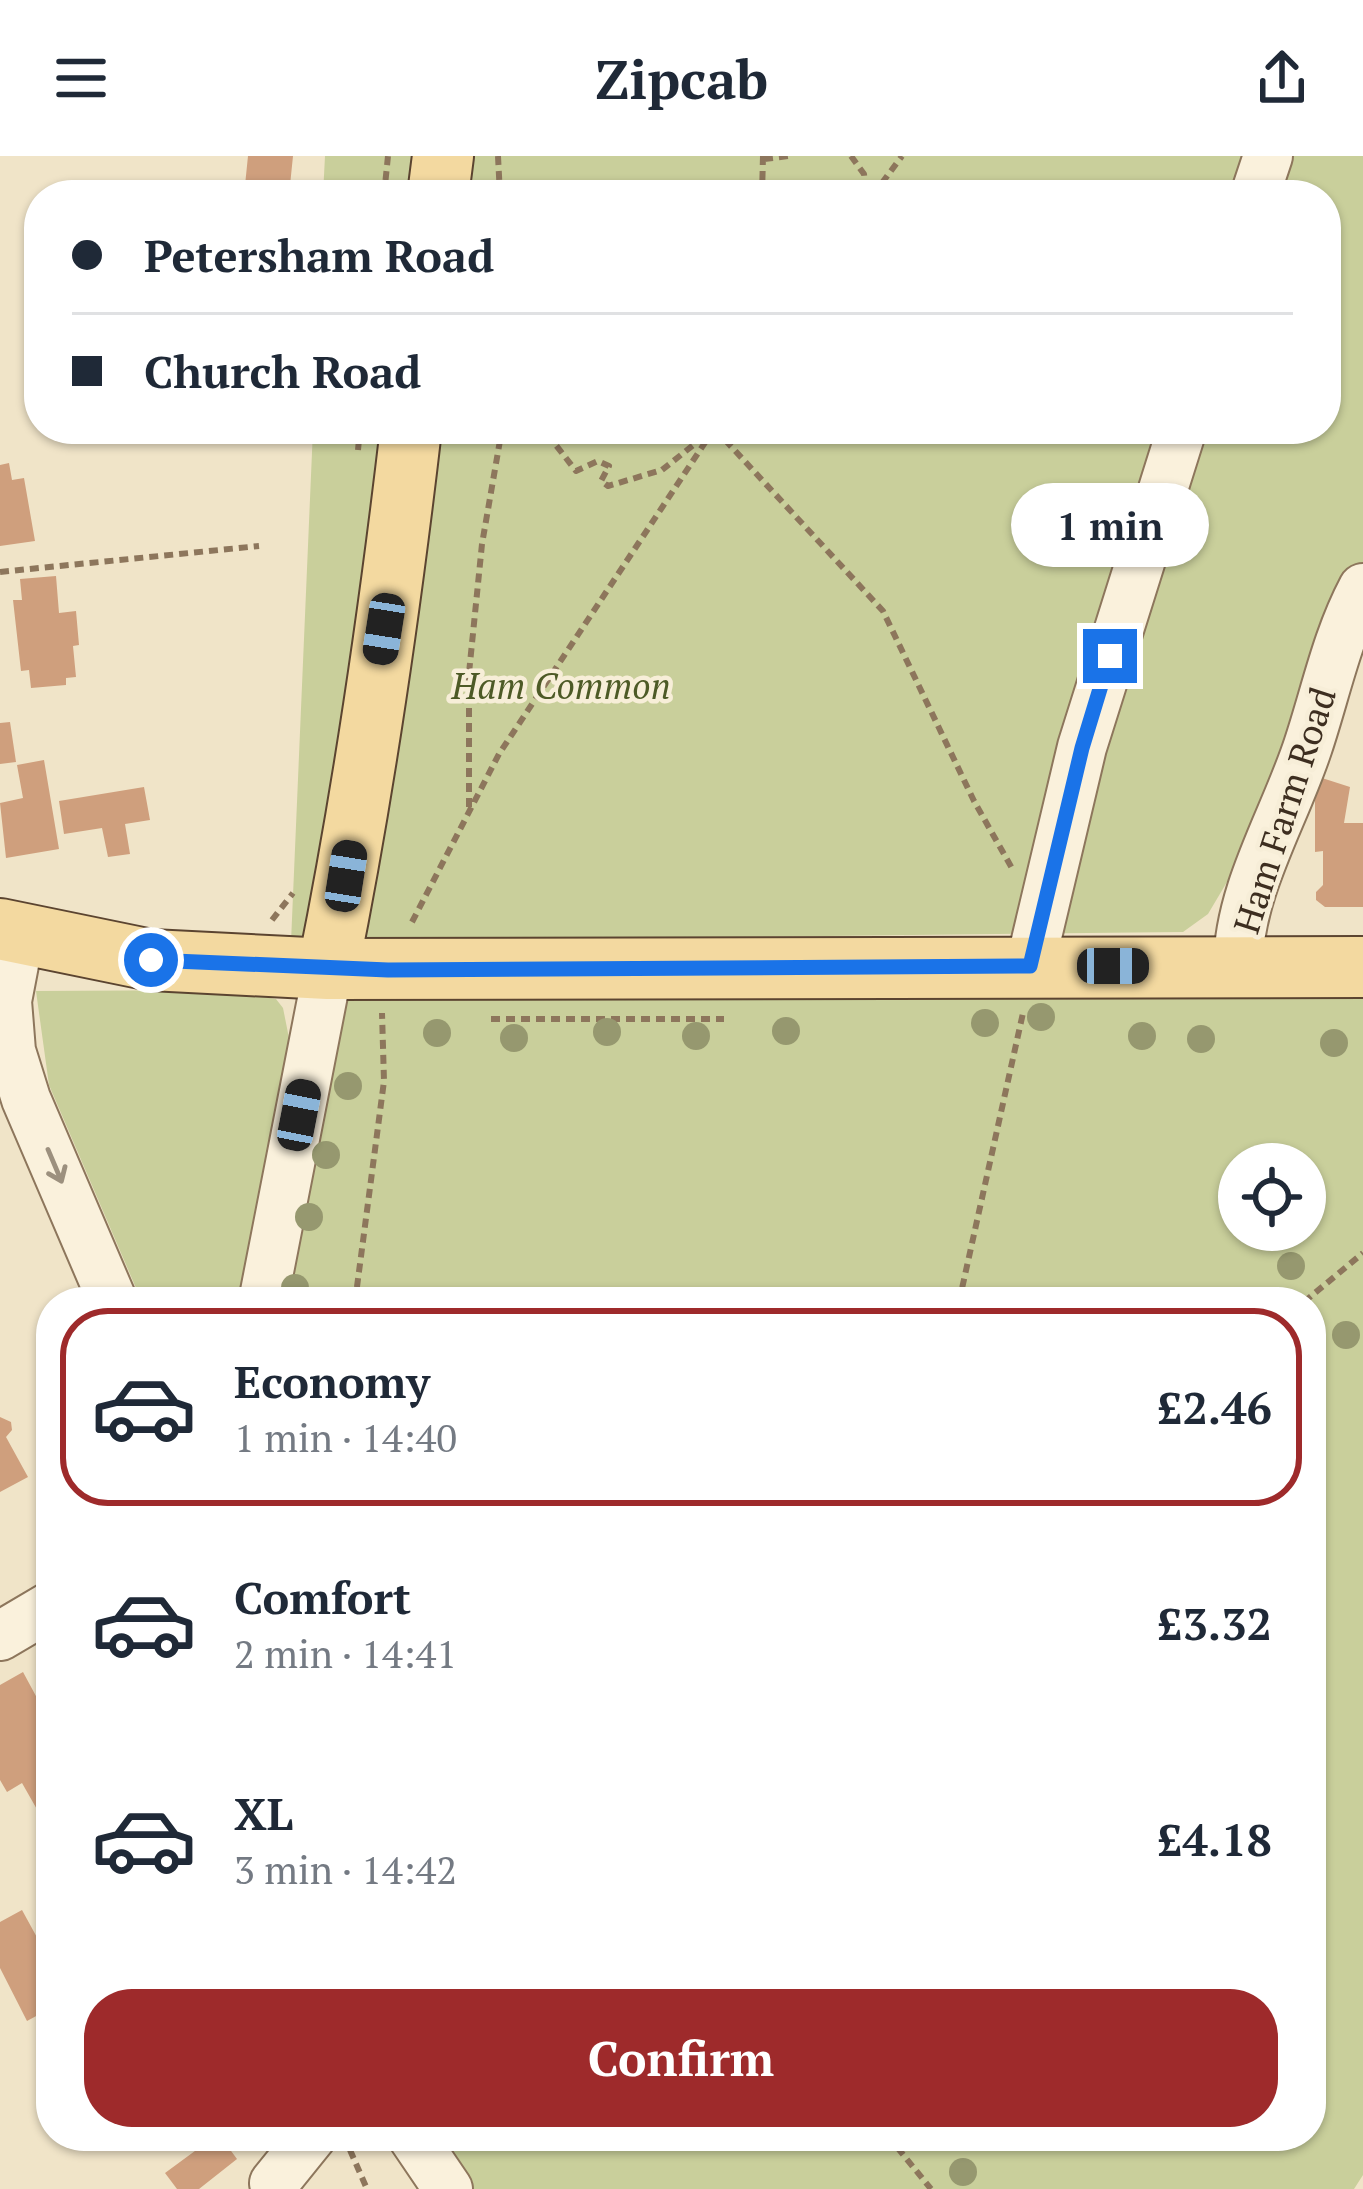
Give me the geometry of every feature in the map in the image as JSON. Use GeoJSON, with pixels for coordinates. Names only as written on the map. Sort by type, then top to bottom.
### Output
{"type":"FeatureCollection","features":[{"type":"Feature","properties":{"kind":"main road"},"geometry":{"type":"LineString","coordinates":[[328,969],[344,891],[409,444]]}},
{"type":"Feature","properties":{"kind":"main road"},"geometry":{"type":"LineString","coordinates":[[10,931],[151,960],[328,969],[400,946],[1032,964],[1363,967]]}},
{"type":"Feature","properties":{"kind":"street"},"geometry":{"type":"LineString","coordinates":[[1032,964],[1082,748],[1177,444]]}},
{"type":"Feature","properties":{"kind":"street","name":"Ham Farm Road"},"geometry":{"type":"LineString","coordinates":[[1238,967],[1245,907],[1354,629]]}},
{"type":"Feature","properties":{"kind":"street"},"geometry":{"type":"LineString","coordinates":[[10,931],[8,1025],[13,1102],[106,1287]]}},
{"type":"Feature","properties":{"kind":"street"},"geometry":{"type":"LineString","coordinates":[[266,1287],[328,969]]}},
{"type":"Feature","properties":{"kind":"street"},"geometry":{"type":"LineString","coordinates":[[0,1636],[36,1615]]}},
{"type":"Feature","properties":{"kind":"street"},"geometry":{"type":"LineString","coordinates":[[274,2183],[300,2151]]}},
{"type":"Feature","properties":{"kind":"street"},"geometry":{"type":"LineString","coordinates":[[422,2151],[448,2189]]}},
{"type":"Feature","properties":{"kind":"path"},"geometry":{"type":"LineString","coordinates":[[763,157],[789,156]]}},
{"type":"Feature","properties":{"kind":"path"},"geometry":{"type":"LineString","coordinates":[[882,180],[902,156]]}},
{"type":"Feature","properties":{"kind":"path"},"geometry":{"type":"LineString","coordinates":[[400,946],[470,808],[469,673],[482,544],[499,444]]}},
{"type":"Feature","properties":{"kind":"path"},"geometry":{"type":"LineString","coordinates":[[554,444],[576,471],[598,461],[609,466],[601,481],[608,485],[662,470],[695,444]]}},
{"type":"Feature","properties":{"kind":"path"},"geometry":{"type":"LineString","coordinates":[[357,1287],[384,1081],[382,1016],[400,946],[499,754],[704,444]]}},
{"type":"Feature","properties":{"kind":"path"},"geometry":{"type":"LineString","coordinates":[[728,444],[883,611],[974,802],[1032,964],[962,1287]]}},
{"type":"Feature","properties":{"kind":"path"},"geometry":{"type":"LineString","coordinates":[[0,572],[259,546]]}},
{"type":"Feature","properties":{"kind":"path"},"geometry":{"type":"LineString","coordinates":[[1322,1287],[1363,1253]]}},
{"type":"Feature","properties":{"kind":"path"},"geometry":{"type":"LineString","coordinates":[[351,2151],[367,2189]]}},
{"type":"Feature","properties":{"kind":"path"},"geometry":{"type":"LineString","coordinates":[[900,2151],[931,2189]]}},
{"type":"Feature","properties":{"kind":"green space","name":"Ham Common"},"geometry":{"type":"Polygon","coordinates":[[[325,156],[1363,156],[1363,563],[1352,578],[1243,855],[1208,914],[1183,932],[291,942],[312,444],[1341,444],[1341,180],[324,180],[325,156]]]}},
{"type":"Feature","properties":{"kind":"green space"},"geometry":{"type":"Polygon","coordinates":[[[1363,981],[1363,2175],[1354,2189],[473,2189],[449,2151],[1326,2151],[1326,1287],[281,1287],[346,997],[1363,981]]]}},
{"type":"Feature","properties":{"kind":"green space"},"geometry":{"type":"Polygon","coordinates":[[[224,990],[276,999],[283,1008],[289,1038],[241,1287],[136,1287],[49,1085],[36,991],[224,990]]]}},
{"type":"Feature","properties":{"kind":"building"},"geometry":{"type":"Polygon","coordinates":[[[248,156],[293,156],[291,180],[246,180],[248,156]]]}},
{"type":"Feature","properties":{"kind":"building"},"geometry":{"type":"Polygon","coordinates":[[[9,463],[12,480],[24,478],[35,541],[0,546],[0,465],[9,463]]]}},
{"type":"Feature","properties":{"kind":"building"},"geometry":{"type":"Polygon","coordinates":[[[56,576],[59,613],[76,611],[76,677],[66,678],[66,685],[31,688],[29,670],[21,671],[13,600],[22,600],[20,579],[56,576]]]}},
{"type":"Feature","properties":{"kind":"building"},"geometry":{"type":"Polygon","coordinates":[[[10,722],[16,762],[0,764],[0,723],[10,722]]]}},
{"type":"Feature","properties":{"kind":"building"},"geometry":{"type":"Polygon","coordinates":[[[44,760],[59,849],[6,858],[0,803],[23,798],[17,765],[44,760]]]}},
{"type":"Feature","properties":{"kind":"building"},"geometry":{"type":"Polygon","coordinates":[[[1322,778],[1350,787],[1344,823],[1363,823],[1363,907],[1325,907],[1316,900],[1323,885],[1323,851],[1315,852],[1315,800],[1322,778]]]}},
{"type":"Feature","properties":{"kind":"building"},"geometry":{"type":"Polygon","coordinates":[[[144,787],[150,820],[125,824],[130,854],[108,857],[102,828],[64,834],[59,801],[144,787]]]}},
{"type":"Feature","properties":{"kind":"building"},"geometry":{"type":"Polygon","coordinates":[[[0,1417],[11,1422],[6,1437],[28,1477],[0,1492],[0,1417]]]}},
{"type":"Feature","properties":{"kind":"building"},"geometry":{"type":"Polygon","coordinates":[[[23,1672],[36,1696],[36,1808],[22,1783],[7,1792],[0,1780],[0,1685],[23,1672]]]}},
{"type":"Feature","properties":{"kind":"building"},"geometry":{"type":"Polygon","coordinates":[[[22,1910],[36,1936],[36,2016],[27,2021],[0,1968],[0,1922],[22,1910]]]}},
{"type":"Feature","properties":{"kind":"building"},"geometry":{"type":"Polygon","coordinates":[[[195,2151],[231,2151],[237,2159],[199,2189],[177,2189],[165,2173],[195,2151]]]}},
{"type":"Feature","properties":{"kind":"route"},"geometry":{"type":"LineString","coordinates":[[151,960],[388,970],[1030,966],[1082,748],[1110,656]]}}]}
